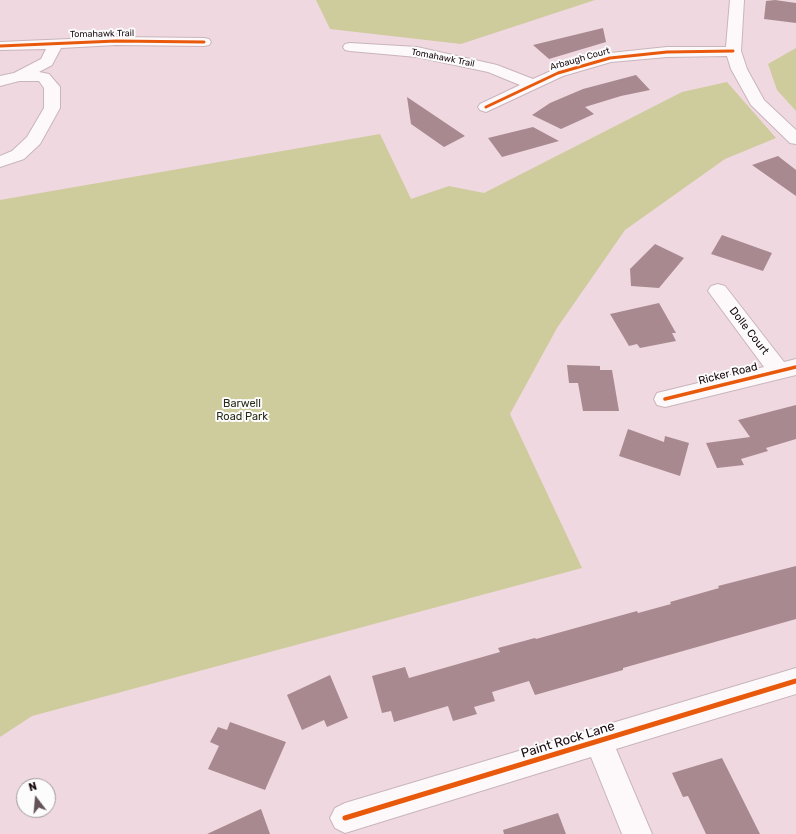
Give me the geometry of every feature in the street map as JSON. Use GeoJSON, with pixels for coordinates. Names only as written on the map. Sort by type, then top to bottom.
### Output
{"type":"FeatureCollection","features":[{"type":"Feature","properties":{"kind":"street"},"geometry":{"type":"LineString","coordinates":[[737,0],[733,51],[739,69],[757,102],[796,140]]}},
{"type":"Feature","properties":{"kind":"street","name":"Tomahawk Trail"},"geometry":{"type":"LineString","coordinates":[[0,46],[116,40],[204,42]]}},
{"type":"Feature","properties":{"kind":"street"},"geometry":{"type":"LineString","coordinates":[[0,162],[18,155],[34,140],[52,108],[52,87],[45,70],[56,43]]}},
{"type":"Feature","properties":{"kind":"street","name":"Tomahawk Trail"},"geometry":{"type":"LineString","coordinates":[[350,47],[417,52],[492,68],[532,84]]}},
{"type":"Feature","properties":{"kind":"street","name":"Arbaugh Court"},"geometry":{"type":"LineString","coordinates":[[486,107],[558,73],[610,58],[667,52],[733,51]]}},
{"type":"Feature","properties":{"kind":"street"},"geometry":{"type":"LineString","coordinates":[[0,81],[45,70]]}},
{"type":"Feature","properties":{"kind":"street","name":"Dolle Court"},"geometry":{"type":"LineString","coordinates":[[718,291],[788,369]]}},
{"type":"Feature","properties":{"kind":"street","name":"Ricker Road"},"geometry":{"type":"LineString","coordinates":[[665,399],[788,369]]}},
{"type":"Feature","properties":{"kind":"street","name":"Paint Rock Lane"},"geometry":{"type":"LineString","coordinates":[[346,818],[796,681]]}},
{"type":"Feature","properties":{"kind":"street"},"geometry":{"type":"LineString","coordinates":[[598,741],[638,834]]}},
{"type":"Feature","properties":{"kind":"green space"},"geometry":{"type":"Polygon","coordinates":[[[316,0],[595,0],[461,44],[330,29],[316,0]]]}},
{"type":"Feature","properties":{"kind":"green space"},"geometry":{"type":"Polygon","coordinates":[[[796,48],[796,111],[777,90],[768,64],[796,48]]]}},
{"type":"Feature","properties":{"kind":"green space","name":"Barwell Road Park"},"geometry":{"type":"Polygon","coordinates":[[[727,82],[776,138],[725,159],[625,230],[557,328],[510,414],[582,568],[32,716],[0,737],[0,200],[380,134],[411,199],[449,186],[484,193],[682,92],[727,82]]]}},
{"type":"Feature","properties":{"kind":"building"},"geometry":{"type":"Polygon","coordinates":[[[775,0],[796,3],[796,23],[764,19],[766,1],[775,0]]]}},
{"type":"Feature","properties":{"kind":"building"},"geometry":{"type":"Polygon","coordinates":[[[603,28],[606,42],[549,59],[533,45],[603,28]]]}},
{"type":"Feature","properties":{"kind":"building"},"geometry":{"type":"Polygon","coordinates":[[[636,75],[650,90],[621,96],[585,107],[594,114],[561,129],[532,115],[550,103],[583,89],[636,75]]]}},
{"type":"Feature","properties":{"kind":"building"},"geometry":{"type":"Polygon","coordinates":[[[407,97],[465,136],[444,147],[411,124],[407,97]]]}},
{"type":"Feature","properties":{"kind":"building"},"geometry":{"type":"Polygon","coordinates":[[[533,127],[559,141],[502,157],[488,138],[533,127]]]}},
{"type":"Feature","properties":{"kind":"building"},"geometry":{"type":"Polygon","coordinates":[[[778,156],[796,170],[796,196],[752,165],[778,156]]]}},
{"type":"Feature","properties":{"kind":"building"},"geometry":{"type":"Polygon","coordinates":[[[722,235],[772,253],[763,271],[711,254],[722,235]]]}},
{"type":"Feature","properties":{"kind":"building"},"geometry":{"type":"Polygon","coordinates":[[[655,244],[684,258],[659,288],[631,286],[630,269],[655,244]]]}},
{"type":"Feature","properties":{"kind":"building"},"geometry":{"type":"Polygon","coordinates":[[[659,303],[676,333],[672,333],[676,341],[640,348],[637,344],[629,346],[610,314],[659,303]]]}},
{"type":"Feature","properties":{"kind":"building"},"geometry":{"type":"Polygon","coordinates":[[[567,365],[600,366],[600,370],[612,370],[619,411],[583,411],[578,383],[569,383],[567,365]]]}},
{"type":"Feature","properties":{"kind":"building"},"geometry":{"type":"Polygon","coordinates":[[[796,405],[796,439],[766,448],[768,451],[741,459],[744,465],[717,468],[706,443],[750,437],[738,420],[796,405]]]}},
{"type":"Feature","properties":{"kind":"building"},"geometry":{"type":"Polygon","coordinates":[[[628,429],[664,442],[665,436],[689,443],[680,476],[619,456],[628,429]]]}},
{"type":"Feature","properties":{"kind":"building"},"geometry":{"type":"Polygon","coordinates":[[[796,566],[796,619],[623,668],[623,670],[535,695],[529,681],[492,692],[495,701],[474,707],[477,714],[453,721],[448,706],[394,722],[391,711],[382,713],[372,676],[405,667],[409,678],[500,652],[498,648],[637,611],[638,613],[671,604],[670,602],[719,588],[718,586],[796,566]]]}},
{"type":"Feature","properties":{"kind":"building"},"geometry":{"type":"Polygon","coordinates":[[[330,675],[348,718],[327,727],[324,720],[302,730],[287,695],[330,675]]]}},
{"type":"Feature","properties":{"kind":"building"},"geometry":{"type":"Polygon","coordinates":[[[230,722],[286,742],[265,790],[208,769],[219,746],[210,742],[218,727],[227,730],[230,722]]]}},
{"type":"Feature","properties":{"kind":"building"},"geometry":{"type":"Polygon","coordinates":[[[722,758],[760,834],[706,834],[688,796],[683,797],[672,773],[722,758]]]}},
{"type":"Feature","properties":{"kind":"building"},"geometry":{"type":"Polygon","coordinates":[[[261,809],[270,834],[207,834],[261,809]]]}},
{"type":"Feature","properties":{"kind":"building"},"geometry":{"type":"Polygon","coordinates":[[[558,813],[566,834],[504,834],[503,830],[558,813]]]}},
{"type":"Feature","properties":{"kind":"cycle path"},"geometry":{"type":"LineString","coordinates":[[0,46],[116,41],[204,42]]}},
{"type":"Feature","properties":{"kind":"cycle path"},"geometry":{"type":"LineString","coordinates":[[486,107],[558,73],[610,58],[667,52],[733,51]]}},
{"type":"Feature","properties":{"kind":"cycle path"},"geometry":{"type":"LineString","coordinates":[[665,399],[796,367]]}},
{"type":"Feature","properties":{"kind":"cycle path"},"geometry":{"type":"LineString","coordinates":[[345,818],[796,681]]}}]}
